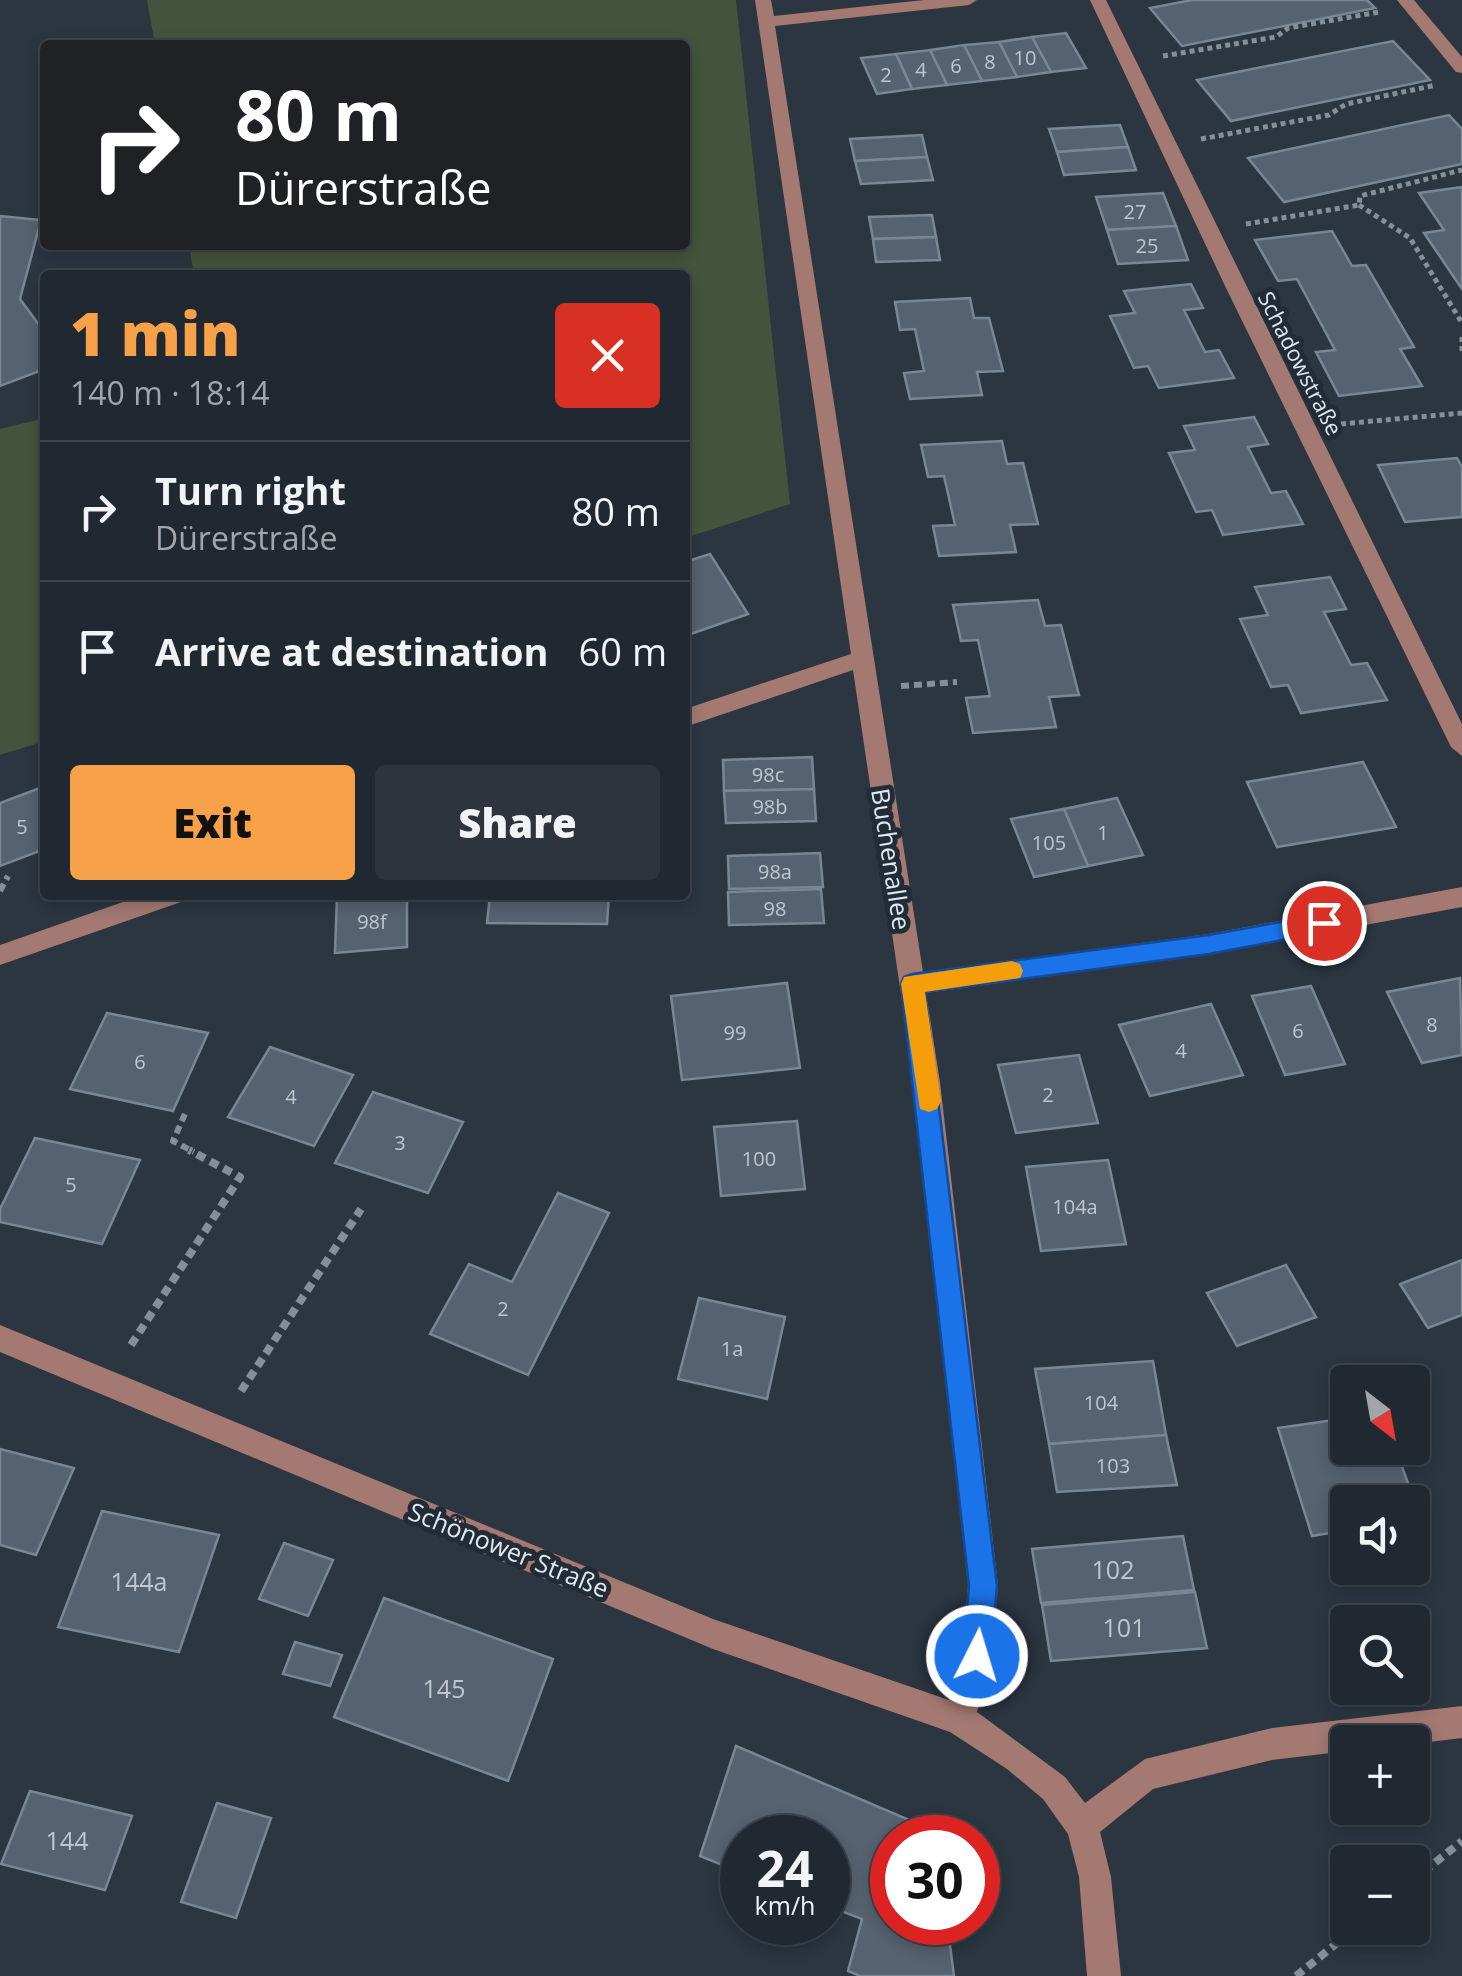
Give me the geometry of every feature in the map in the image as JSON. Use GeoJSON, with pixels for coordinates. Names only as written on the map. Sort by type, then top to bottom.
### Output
{"type":"FeatureCollection","features":[{"type":"Feature","properties":{"kind":"street"},"geometry":{"type":"LineString","coordinates":[[764,11],[969,0]]}},
{"type":"Feature","properties":{"kind":"street","name":"Schadowstraße"},"geometry":{"type":"LineString","coordinates":[[1098,0],[1462,747]]}},
{"type":"Feature","properties":{"kind":"street"},"geometry":{"type":"LineString","coordinates":[[1407,3],[1462,68]]}},
{"type":"Feature","properties":{"kind":"street","name":"Buchenallee"},"geometry":{"type":"LineString","coordinates":[[764,11],[912,984],[983,1586],[977,1656],[959,1719]]}},
{"type":"Feature","properties":{"kind":"street"},"geometry":{"type":"LineString","coordinates":[[690,716],[862,660]]}},
{"type":"Feature","properties":{"kind":"street"},"geometry":{"type":"LineString","coordinates":[[912,984],[1209,944],[1462,897]]}},
{"type":"Feature","properties":{"kind":"street"},"geometry":{"type":"LineString","coordinates":[[0,955],[158,900]]}},
{"type":"Feature","properties":{"kind":"street","name":"Schönower Straße"},"geometry":{"type":"LineString","coordinates":[[0,1338],[713,1634],[959,1719],[1018,1758],[1054,1788],[1082,1826]]}},
{"type":"Feature","properties":{"kind":"street"},"geometry":{"type":"LineString","coordinates":[[1104,1976],[1095,1877],[1082,1826],[1145,1776],[1272,1744],[1462,1722]]}},
{"type":"Feature","properties":{"kind":"path"},"geometry":{"type":"LineString","coordinates":[[1129,62],[1276,38],[1288,28],[1407,3]]}},
{"type":"Feature","properties":{"kind":"path"},"geometry":{"type":"LineString","coordinates":[[1168,143],[1329,115],[1346,104],[1443,84]]}},
{"type":"Feature","properties":{"kind":"path"},"geometry":{"type":"LineString","coordinates":[[1359,205],[1360,196],[1462,170]]}},
{"type":"Feature","properties":{"kind":"path"},"geometry":{"type":"LineString","coordinates":[[1209,230],[1359,205],[1410,238],[1462,323]]}},
{"type":"Feature","properties":{"kind":"path"},"geometry":{"type":"LineString","coordinates":[[1462,337],[1462,351]]}},
{"type":"Feature","properties":{"kind":"path"},"geometry":{"type":"LineString","coordinates":[[1305,428],[1462,413]]}},
{"type":"Feature","properties":{"kind":"path"},"geometry":{"type":"LineString","coordinates":[[865,689],[956,682]]}},
{"type":"Feature","properties":{"kind":"path"},"geometry":{"type":"LineString","coordinates":[[0,890],[8,876]]}},
{"type":"Feature","properties":{"kind":"path"},"geometry":{"type":"LineString","coordinates":[[131,1345],[240,1177],[173,1140],[185,1114]]}},
{"type":"Feature","properties":{"kind":"path"},"geometry":{"type":"LineString","coordinates":[[241,1391],[360,1209]]}},
{"type":"Feature","properties":{"kind":"path"},"geometry":{"type":"LineString","coordinates":[[1430,1867],[1462,1841]]}},
{"type":"Feature","properties":{"kind":"path"},"geometry":{"type":"LineString","coordinates":[[1296,1976],[1335,1945]]}},
{"type":"Feature","properties":{"kind":"green space"},"geometry":{"type":"Polygon","coordinates":[[[147,0],[736,0],[790,504],[690,536],[690,270],[193,270],[190,250],[690,250],[690,40],[154,40],[147,0]]]}},
{"type":"Feature","properties":{"kind":"green space"},"geometry":{"type":"Polygon","coordinates":[[[40,419],[40,743],[0,755],[0,429],[40,419]]]}},
{"type":"Feature","properties":{"kind":"building"},"geometry":{"type":"Polygon","coordinates":[[[1192,0],[1367,0],[1375,8],[1182,46],[1150,8],[1192,0]]]}},
{"type":"Feature","properties":{"kind":"building"},"geometry":{"type":"Polygon","coordinates":[[[1066,33],[1086,68],[1051,72],[1032,37],[1066,33]]]}},
{"type":"Feature","properties":{"kind":"building"},"geometry":{"type":"Polygon","coordinates":[[[1032,37],[1051,72],[1017,77],[999,42],[1032,37]]]}},
{"type":"Feature","properties":{"kind":"building"},"geometry":{"type":"Polygon","coordinates":[[[1393,41],[1430,80],[1231,121],[1197,80],[1393,41]]]}},
{"type":"Feature","properties":{"kind":"building"},"geometry":{"type":"Polygon","coordinates":[[[999,42],[1017,77],[982,81],[964,45],[999,42]]]}},
{"type":"Feature","properties":{"kind":"building"},"geometry":{"type":"Polygon","coordinates":[[[964,45],[982,81],[947,85],[930,50],[964,45]]]}},
{"type":"Feature","properties":{"kind":"building"},"geometry":{"type":"Polygon","coordinates":[[[930,50],[947,85],[912,89],[896,54],[930,50]]]}},
{"type":"Feature","properties":{"kind":"building"},"geometry":{"type":"Polygon","coordinates":[[[896,54],[912,89],[877,94],[861,58],[896,54]]]}},
{"type":"Feature","properties":{"kind":"building"},"geometry":{"type":"Polygon","coordinates":[[[1449,115],[1462,129],[1462,164],[1284,202],[1248,158],[1449,115]]]}},
{"type":"Feature","properties":{"kind":"building"},"geometry":{"type":"Polygon","coordinates":[[[1120,125],[1128,147],[1057,152],[1049,129],[1120,125]]]}},
{"type":"Feature","properties":{"kind":"building"},"geometry":{"type":"Polygon","coordinates":[[[922,135],[927,157],[855,161],[850,139],[922,135]]]}},
{"type":"Feature","properties":{"kind":"building"},"geometry":{"type":"Polygon","coordinates":[[[1128,147],[1136,170],[1064,175],[1057,152],[1128,147]]]}},
{"type":"Feature","properties":{"kind":"building"},"geometry":{"type":"Polygon","coordinates":[[[927,157],[933,180],[861,184],[855,161],[927,157]]]}},
{"type":"Feature","properties":{"kind":"building"},"geometry":{"type":"Polygon","coordinates":[[[1462,187],[1462,289],[1424,233],[1444,230],[1419,193],[1462,187]]]}},
{"type":"Feature","properties":{"kind":"building"},"geometry":{"type":"Polygon","coordinates":[[[1163,193],[1176,226],[1107,230],[1096,197],[1163,193]]]}},
{"type":"Feature","properties":{"kind":"building"},"geometry":{"type":"Polygon","coordinates":[[[932,215],[936,237],[873,239],[869,217],[932,215]]]}},
{"type":"Feature","properties":{"kind":"building"},"geometry":{"type":"Polygon","coordinates":[[[0,216],[40,220],[20,299],[40,326],[40,371],[0,386],[0,216]]]}},
{"type":"Feature","properties":{"kind":"building"},"geometry":{"type":"Polygon","coordinates":[[[1176,226],[1188,260],[1118,264],[1107,230],[1176,226]]]}},
{"type":"Feature","properties":{"kind":"building"},"geometry":{"type":"Polygon","coordinates":[[[1332,231],[1352,266],[1366,265],[1414,347],[1400,349],[1422,386],[1339,396],[1316,352],[1335,350],[1297,279],[1278,281],[1255,240],[1332,231]]]}},
{"type":"Feature","properties":{"kind":"building"},"geometry":{"type":"Polygon","coordinates":[[[936,237],[940,260],[876,262],[873,239],[936,237]]]}},
{"type":"Feature","properties":{"kind":"building"},"geometry":{"type":"Polygon","coordinates":[[[1191,284],[1203,308],[1184,310],[1205,352],[1219,350],[1234,378],[1159,388],[1148,366],[1134,368],[1110,316],[1135,313],[1124,291],[1191,284]]]}},
{"type":"Feature","properties":{"kind":"building"},"geometry":{"type":"Polygon","coordinates":[[[970,298],[974,318],[989,318],[1003,371],[977,372],[982,395],[910,399],[904,373],[924,371],[915,329],[900,330],[895,302],[970,298]]]}},
{"type":"Feature","properties":{"kind":"building"},"geometry":{"type":"Polygon","coordinates":[[[1254,417],[1268,444],[1248,447],[1271,493],[1286,491],[1303,524],[1223,535],[1212,510],[1196,512],[1169,453],[1195,450],[1184,426],[1254,417]]]}},
{"type":"Feature","properties":{"kind":"building"},"geometry":{"type":"Polygon","coordinates":[[[1002,441],[1007,464],[1023,463],[1038,524],[1010,525],[1016,552],[939,556],[933,526],[955,525],[944,476],[928,477],[921,445],[1002,441]]]}},
{"type":"Feature","properties":{"kind":"building"},"geometry":{"type":"Polygon","coordinates":[[[1457,458],[1462,467],[1462,517],[1405,522],[1378,465],[1457,458]]]}},
{"type":"Feature","properties":{"kind":"building"},"geometry":{"type":"Polygon","coordinates":[[[710,554],[748,614],[690,634],[690,560],[710,554]]]}},
{"type":"Feature","properties":{"kind":"building"},"geometry":{"type":"Polygon","coordinates":[[[1330,577],[1346,609],[1324,612],[1351,665],[1367,663],[1387,700],[1301,713],[1288,685],[1271,687],[1240,619],[1268,615],[1255,587],[1330,577]]]}},
{"type":"Feature","properties":{"kind":"building"},"geometry":{"type":"Polygon","coordinates":[[[1038,600],[1045,626],[1061,625],[1079,695],[1049,697],[1056,727],[973,733],[966,698],[990,696],[978,640],[961,641],[953,605],[1038,600]]]}},
{"type":"Feature","properties":{"kind":"building"},"geometry":{"type":"Polygon","coordinates":[[[812,757],[814,789],[724,791],[723,760],[812,757]]]}},
{"type":"Feature","properties":{"kind":"building"},"geometry":{"type":"Polygon","coordinates":[[[1363,762],[1396,827],[1277,847],[1247,782],[1363,762]]]}},
{"type":"Feature","properties":{"kind":"building"},"geometry":{"type":"Polygon","coordinates":[[[40,788],[40,851],[0,866],[0,803],[40,788]]]}},
{"type":"Feature","properties":{"kind":"building"},"geometry":{"type":"Polygon","coordinates":[[[814,789],[816,821],[726,823],[724,791],[814,789]]]}},
{"type":"Feature","properties":{"kind":"building"},"geometry":{"type":"Polygon","coordinates":[[[1117,798],[1143,855],[1088,866],[1064,809],[1117,798]]]}},
{"type":"Feature","properties":{"kind":"building"},"geometry":{"type":"Polygon","coordinates":[[[1064,809],[1088,866],[1034,877],[1011,819],[1064,809]]]}},
{"type":"Feature","properties":{"kind":"building"},"geometry":{"type":"Polygon","coordinates":[[[820,853],[823,887],[729,889],[728,856],[820,853]]]}},
{"type":"Feature","properties":{"kind":"building"},"geometry":{"type":"Polygon","coordinates":[[[821,889],[824,923],[729,925],[728,892],[821,889]]]}},
{"type":"Feature","properties":{"kind":"building"},"geometry":{"type":"Polygon","coordinates":[[[337,900],[407,900],[407,947],[335,953],[337,900]]]}},
{"type":"Feature","properties":{"kind":"building"},"geometry":{"type":"Polygon","coordinates":[[[489,900],[609,900],[607,924],[487,923],[489,900]]]}},
{"type":"Feature","properties":{"kind":"building"},"geometry":{"type":"Polygon","coordinates":[[[1460,978],[1462,1055],[1422,1063],[1387,992],[1460,978]]]}},
{"type":"Feature","properties":{"kind":"building"},"geometry":{"type":"Polygon","coordinates":[[[787,983],[800,1068],[682,1080],[671,996],[787,983]]]}},
{"type":"Feature","properties":{"kind":"building"},"geometry":{"type":"Polygon","coordinates":[[[1311,986],[1345,1064],[1285,1075],[1252,996],[1311,986]]]}},
{"type":"Feature","properties":{"kind":"building"},"geometry":{"type":"Polygon","coordinates":[[[1211,1004],[1243,1075],[1150,1096],[1119,1025],[1211,1004]]]}},
{"type":"Feature","properties":{"kind":"building"},"geometry":{"type":"Polygon","coordinates":[[[107,1013],[208,1033],[173,1111],[70,1089],[107,1013]]]}},
{"type":"Feature","properties":{"kind":"building"},"geometry":{"type":"Polygon","coordinates":[[[270,1047],[353,1075],[314,1146],[228,1117],[270,1047]]]}},
{"type":"Feature","properties":{"kind":"building"},"geometry":{"type":"Polygon","coordinates":[[[1079,1055],[1098,1123],[1016,1133],[998,1065],[1079,1055]]]}},
{"type":"Feature","properties":{"kind":"building"},"geometry":{"type":"Polygon","coordinates":[[[373,1092],[463,1122],[428,1193],[335,1163],[373,1092]]]}},
{"type":"Feature","properties":{"kind":"building"},"geometry":{"type":"Polygon","coordinates":[[[797,1121],[805,1189],[721,1196],[714,1127],[797,1121]]]}},
{"type":"Feature","properties":{"kind":"building"},"geometry":{"type":"Polygon","coordinates":[[[35,1138],[140,1160],[102,1244],[0,1222],[0,1209],[35,1138]]]}},
{"type":"Feature","properties":{"kind":"building"},"geometry":{"type":"Polygon","coordinates":[[[1108,1160],[1126,1244],[1041,1251],[1026,1167],[1108,1160]]]}},
{"type":"Feature","properties":{"kind":"building"},"geometry":{"type":"Polygon","coordinates":[[[558,1193],[609,1213],[528,1375],[430,1334],[469,1264],[512,1282],[558,1193]]]}},
{"type":"Feature","properties":{"kind":"building"},"geometry":{"type":"Polygon","coordinates":[[[1462,1260],[1462,1315],[1428,1328],[1400,1284],[1462,1260]]]}},
{"type":"Feature","properties":{"kind":"building"},"geometry":{"type":"Polygon","coordinates":[[[1286,1265],[1316,1317],[1237,1346],[1207,1293],[1286,1265]]]}},
{"type":"Feature","properties":{"kind":"building"},"geometry":{"type":"Polygon","coordinates":[[[699,1298],[785,1317],[767,1399],[678,1379],[699,1298]]]}},
{"type":"Feature","properties":{"kind":"building"},"geometry":{"type":"Polygon","coordinates":[[[1153,1361],[1166,1435],[1049,1444],[1035,1369],[1153,1361]]]}},
{"type":"Feature","properties":{"kind":"building"},"geometry":{"type":"Polygon","coordinates":[[[1330,1421],[1330,1465],[1401,1465],[1409,1485],[1330,1485],[1330,1533],[1312,1536],[1278,1428],[1330,1421]]]}},
{"type":"Feature","properties":{"kind":"building"},"geometry":{"type":"Polygon","coordinates":[[[1166,1435],[1177,1485],[1057,1492],[1049,1444],[1166,1435]]]}},
{"type":"Feature","properties":{"kind":"building"},"geometry":{"type":"Polygon","coordinates":[[[0,1449],[74,1468],[36,1555],[0,1545],[0,1449]]]}},
{"type":"Feature","properties":{"kind":"building"},"geometry":{"type":"Polygon","coordinates":[[[102,1511],[219,1535],[179,1652],[58,1627],[102,1511]]]}},
{"type":"Feature","properties":{"kind":"building"},"geometry":{"type":"Polygon","coordinates":[[[1183,1536],[1194,1590],[1041,1603],[1032,1549],[1183,1536]]]}},
{"type":"Feature","properties":{"kind":"building"},"geometry":{"type":"Polygon","coordinates":[[[284,1543],[333,1560],[308,1616],[259,1599],[284,1543]]]}},
{"type":"Feature","properties":{"kind":"building"},"geometry":{"type":"Polygon","coordinates":[[[1195,1592],[1207,1648],[1051,1661],[1042,1605],[1195,1592]]]}},
{"type":"Feature","properties":{"kind":"building"},"geometry":{"type":"Polygon","coordinates":[[[384,1598],[553,1659],[508,1781],[334,1717],[384,1598]]]}},
{"type":"Feature","properties":{"kind":"building"},"geometry":{"type":"Polygon","coordinates":[[[295,1642],[342,1655],[330,1686],[283,1674],[295,1642]]]}},
{"type":"Feature","properties":{"kind":"building"},"geometry":{"type":"Polygon","coordinates":[[[736,1746],[898,1815],[870,1815],[870,1945],[950,1945],[954,1976],[860,1976],[848,1971],[862,1919],[850,1914],[850,1815],[720,1815],[720,1864],[700,1856],[736,1746]]]}},
{"type":"Feature","properties":{"kind":"building"},"geometry":{"type":"Polygon","coordinates":[[[30,1791],[132,1816],[105,1890],[1,1864],[30,1791]]]}},
{"type":"Feature","properties":{"kind":"building"},"geometry":{"type":"Polygon","coordinates":[[[217,1803],[271,1818],[236,1918],[181,1902],[217,1803]]]}},
{"type":"Feature","properties":{"kind":"slow traffic"},"geometry":{"type":"LineString","coordinates":[[929,1101],[912,984],[1012,971]]}},
{"type":"Feature","properties":{"kind":"route"},"geometry":{"type":"LineString","coordinates":[[977,1656],[983,1586],[936,1161],[912,984],[1209,944],[1324,923]]}}]}
